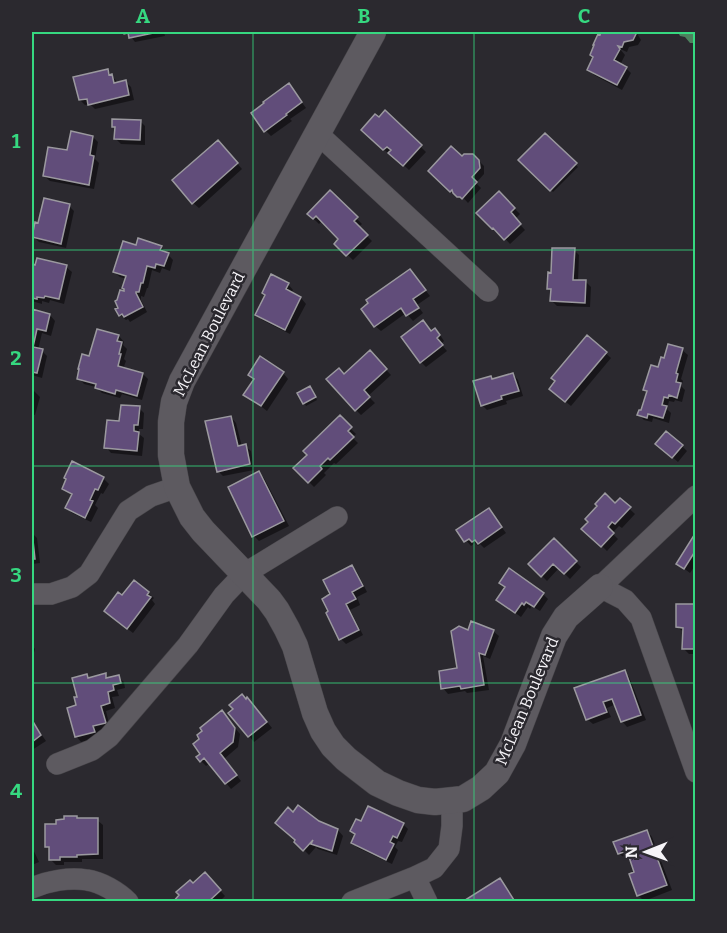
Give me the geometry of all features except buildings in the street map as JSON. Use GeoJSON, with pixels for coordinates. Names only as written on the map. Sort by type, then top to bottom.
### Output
{"type":"FeatureCollection","features":[{"type":"Feature","properties":{"kind":"street","name":"McLean Boulevard"},"geometry":{"type":"LineString","coordinates":[[373,32],[182,381],[174,402],[171,422],[171,455],[177,487],[192,517],[269,600],[288,629],[315,713],[333,746],[364,774],[398,793],[418,800],[435,802],[452,801],[471,796],[497,773],[513,744],[554,636],[566,617],[696,496]]}},
{"type":"Feature","properties":{"kind":"street"},"geometry":{"type":"LineString","coordinates":[[317,133],[488,291]]}},
{"type":"Feature","properties":{"kind":"street"},"geometry":{"type":"LineString","coordinates":[[32,594],[51,594],[72,587],[89,574],[128,511],[151,496],[177,487]]}},
{"type":"Feature","properties":{"kind":"street"},"geometry":{"type":"LineString","coordinates":[[57,764],[92,750],[109,737],[188,645],[224,595],[244,574],[337,517]]}},
{"type":"Feature","properties":{"kind":"street"},"geometry":{"type":"LineString","coordinates":[[600,587],[625,600],[641,618],[696,772]]}},
{"type":"Feature","properties":{"kind":"street"},"geometry":{"type":"LineString","coordinates":[[352,902],[434,868],[449,849],[453,826],[452,801]]}},
{"type":"Feature","properties":{"kind":"street"},"geometry":{"type":"LineString","coordinates":[[415,877],[427,902]]}},
{"type":"Feature","properties":{"kind":"street"},"geometry":{"type":"LineString","coordinates":[[32,888],[63,880],[88,880],[105,887],[128,902]]}},
{"type":"Feature","properties":{"kind":"shaded area"},"geometry":{"type":"Polygon","coordinates":[[[678,32],[695,32],[695,43],[690,43],[678,32]]]}}]}
